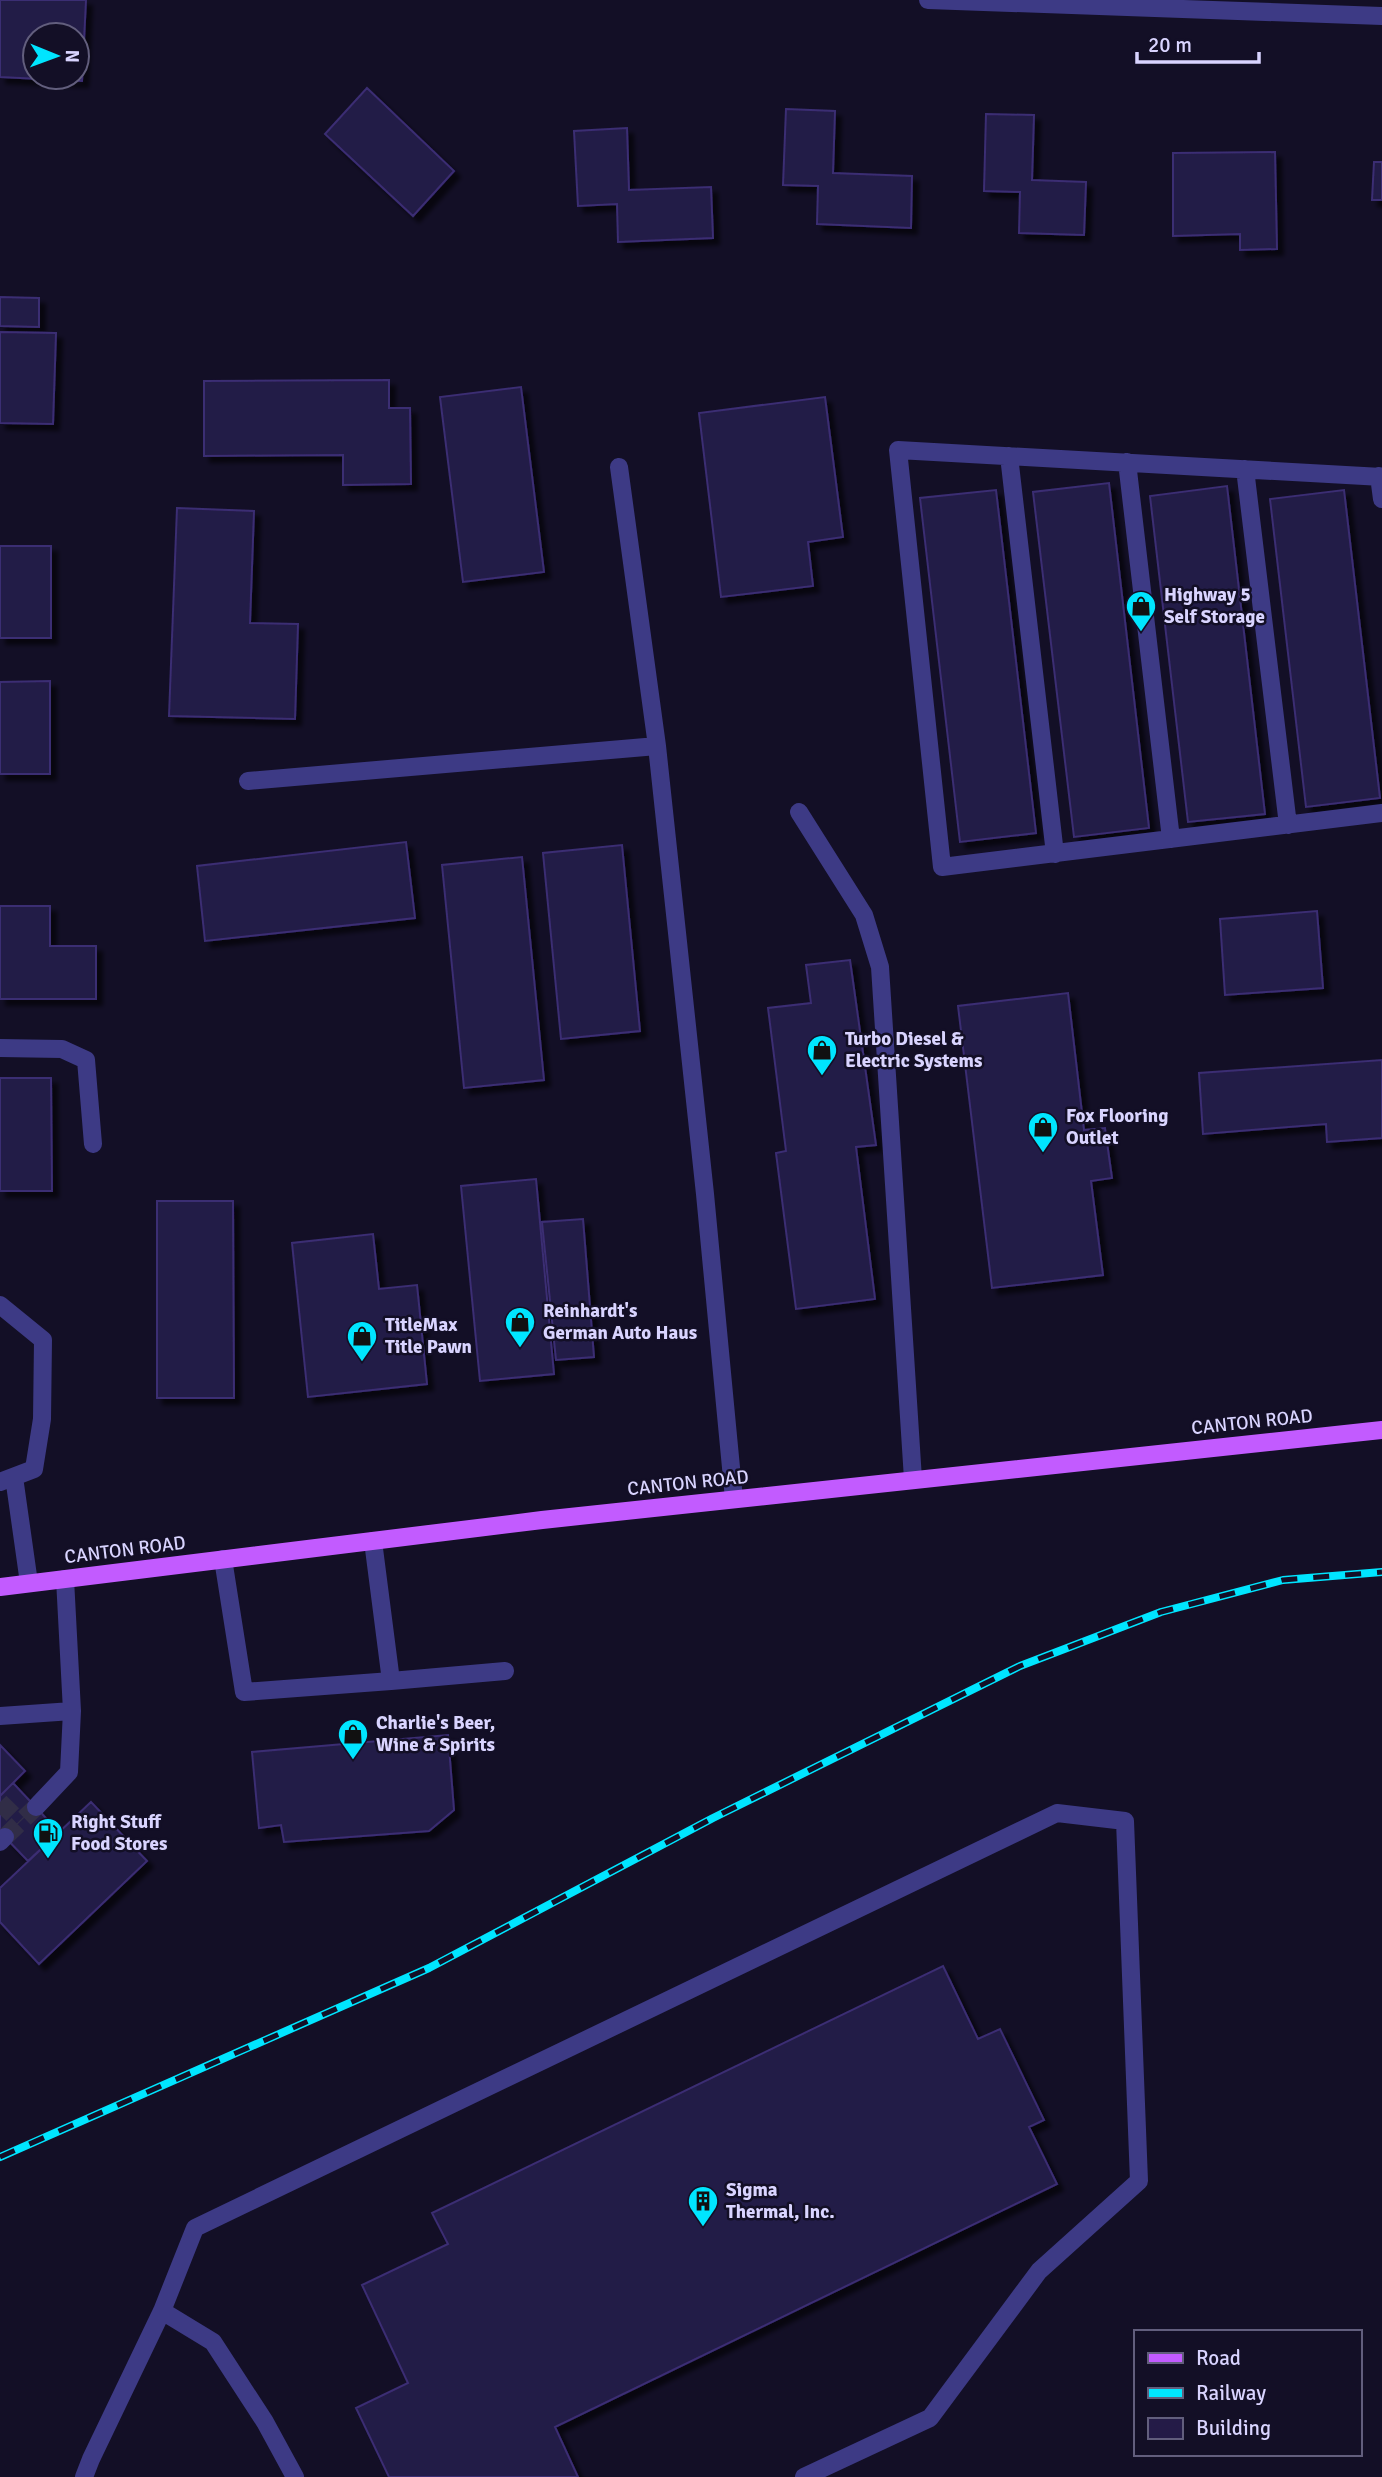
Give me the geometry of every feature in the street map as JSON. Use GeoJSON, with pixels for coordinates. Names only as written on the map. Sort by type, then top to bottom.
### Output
{"type":"FeatureCollection","features":[{"type":"Feature","properties":{"kind":"main road","name":"CANTON ROAD"},"geometry":{"type":"LineString","coordinates":[[0,1587],[734,1499],[1382,1430]]}},
{"type":"Feature","properties":{"kind":"street"},"geometry":{"type":"LineString","coordinates":[[928,0],[1382,16]]}},
{"type":"Feature","properties":{"kind":"street"},"geometry":{"type":"LineString","coordinates":[[1382,499],[1381,476],[898,450],[943,867],[1382,813]]}},
{"type":"Feature","properties":{"kind":"street"},"geometry":{"type":"LineString","coordinates":[[1009,456],[1055,853]]}},
{"type":"Feature","properties":{"kind":"street"},"geometry":{"type":"LineString","coordinates":[[1127,462],[1171,839]]}},
{"type":"Feature","properties":{"kind":"street"},"geometry":{"type":"LineString","coordinates":[[619,467],[657,746],[734,1499]]}},
{"type":"Feature","properties":{"kind":"street"},"geometry":{"type":"LineString","coordinates":[[1245,469],[1287,825]]}},
{"type":"Feature","properties":{"kind":"street"},"geometry":{"type":"LineString","coordinates":[[248,781],[657,746]]}},
{"type":"Feature","properties":{"kind":"street"},"geometry":{"type":"LineString","coordinates":[[799,812],[864,915],[880,967],[914,1479]]}},
{"type":"Feature","properties":{"kind":"street"},"geometry":{"type":"LineString","coordinates":[[0,1048],[61,1049],[86,1060],[93,1144]]}},
{"type":"Feature","properties":{"kind":"street"},"geometry":{"type":"LineString","coordinates":[[0,1305],[44,1340],[42,1419],[34,1469],[7,1479],[29,1583]]}},
{"type":"Feature","properties":{"kind":"street"},"geometry":{"type":"LineString","coordinates":[[373,1541],[391,1681]]}},
{"type":"Feature","properties":{"kind":"street"},"geometry":{"type":"LineString","coordinates":[[223,1559],[244,1692],[505,1671]]}},
{"type":"Feature","properties":{"kind":"street"},"geometry":{"type":"LineString","coordinates":[[36,1807],[69,1772],[72,1711],[65,1579]]}},
{"type":"Feature","properties":{"kind":"street"},"geometry":{"type":"LineString","coordinates":[[0,1716],[72,1711]]}},
{"type":"Feature","properties":{"kind":"street"},"geometry":{"type":"LineString","coordinates":[[84,2477],[162,2311],[195,2228],[1057,1813],[1125,1821],[1139,2181],[1039,2271],[930,2418],[804,2477]]}},
{"type":"Feature","properties":{"kind":"street"},"geometry":{"type":"LineString","coordinates":[[162,2311],[213,2342],[265,2422],[295,2477]]}},
{"type":"Feature","properties":{"kind":"building"},"geometry":{"type":"Polygon","coordinates":[[[0,0],[86,0],[85,21],[21,21],[21,78],[0,77],[0,0]]]}},
{"type":"Feature","properties":{"kind":"building"},"geometry":{"type":"Polygon","coordinates":[[[367,88],[454,171],[413,216],[325,134],[367,88]]]}},
{"type":"Feature","properties":{"kind":"building"},"geometry":{"type":"Polygon","coordinates":[[[786,109],[835,111],[833,173],[912,176],[911,228],[817,224],[818,186],[783,185],[786,109]]]}},
{"type":"Feature","properties":{"kind":"building"},"geometry":{"type":"Polygon","coordinates":[[[986,114],[1034,115],[1032,180],[1086,182],[1084,235],[1019,233],[1020,192],[984,191],[986,114]]]}},
{"type":"Feature","properties":{"kind":"building"},"geometry":{"type":"Polygon","coordinates":[[[627,128],[629,190],[711,187],[713,238],[618,242],[617,204],[578,206],[574,131],[627,128]]]}},
{"type":"Feature","properties":{"kind":"building"},"geometry":{"type":"Polygon","coordinates":[[[1275,152],[1277,249],[1240,250],[1240,234],[1173,236],[1173,153],[1275,152]]]}},
{"type":"Feature","properties":{"kind":"building"},"geometry":{"type":"Polygon","coordinates":[[[1374,162],[1382,162],[1382,200],[1372,200],[1374,162]]]}},
{"type":"Feature","properties":{"kind":"building"},"geometry":{"type":"Polygon","coordinates":[[[0,297],[39,298],[39,327],[0,326],[0,297]]]}},
{"type":"Feature","properties":{"kind":"building"},"geometry":{"type":"Polygon","coordinates":[[[0,332],[56,333],[53,424],[0,423],[0,332]]]}},
{"type":"Feature","properties":{"kind":"building"},"geometry":{"type":"Polygon","coordinates":[[[389,380],[389,408],[410,408],[411,484],[343,485],[343,455],[204,456],[204,381],[389,380]]]}},
{"type":"Feature","properties":{"kind":"building"},"geometry":{"type":"Polygon","coordinates":[[[521,387],[544,572],[463,582],[440,397],[521,387]]]}},
{"type":"Feature","properties":{"kind":"building"},"geometry":{"type":"Polygon","coordinates":[[[825,397],[843,537],[808,542],[813,586],[721,597],[699,413],[825,397]]]}},
{"type":"Feature","properties":{"kind":"building"},"geometry":{"type":"Polygon","coordinates":[[[1109,483],[1149,828],[1074,837],[1033,492],[1109,483]]]}},
{"type":"Feature","properties":{"kind":"building"},"geometry":{"type":"Polygon","coordinates":[[[1227,486],[1265,814],[1188,822],[1150,496],[1227,486]]]}},
{"type":"Feature","properties":{"kind":"building"},"geometry":{"type":"Polygon","coordinates":[[[996,490],[1036,833],[960,842],[920,498],[996,490]]]}},
{"type":"Feature","properties":{"kind":"building"},"geometry":{"type":"Polygon","coordinates":[[[1344,490],[1380,798],[1306,807],[1270,499],[1344,490]]]}},
{"type":"Feature","properties":{"kind":"building"},"geometry":{"type":"Polygon","coordinates":[[[177,508],[254,511],[250,623],[298,624],[295,719],[169,716],[177,508]]]}},
{"type":"Feature","properties":{"kind":"building"},"geometry":{"type":"Polygon","coordinates":[[[0,546],[51,546],[51,638],[0,638],[0,546]]]}},
{"type":"Feature","properties":{"kind":"building"},"geometry":{"type":"Polygon","coordinates":[[[50,681],[50,774],[0,774],[0,682],[50,681]]]}},
{"type":"Feature","properties":{"kind":"building"},"geometry":{"type":"Polygon","coordinates":[[[406,842],[415,918],[205,941],[197,866],[406,842]]]}},
{"type":"Feature","properties":{"kind":"building"},"geometry":{"type":"Polygon","coordinates":[[[622,845],[640,1031],[561,1039],[543,853],[622,845]]]}},
{"type":"Feature","properties":{"kind":"building"},"geometry":{"type":"Polygon","coordinates":[[[522,857],[544,1080],[464,1088],[442,865],[522,857]]]}},
{"type":"Feature","properties":{"kind":"building"},"geometry":{"type":"Polygon","coordinates":[[[0,906],[50,906],[50,946],[96,946],[96,999],[0,999],[0,906]]]}},
{"type":"Feature","properties":{"kind":"building"},"geometry":{"type":"Polygon","coordinates":[[[1317,911],[1323,988],[1225,995],[1220,919],[1317,911]]]}},
{"type":"Feature","properties":{"kind":"building","name":"Turbo Diesel & Electric Systems"},"geometry":{"type":"Polygon","coordinates":[[[850,960],[876,1145],[856,1147],[875,1299],[796,1309],[776,1153],[786,1151],[768,1008],[811,1003],[806,965],[850,960]]]}},
{"type":"Feature","properties":{"kind":"building","name":"Fox Flooring Outlet"},"geometry":{"type":"Polygon","coordinates":[[[1068,993],[1084,1130],[1105,1128],[1112,1178],[1091,1181],[1103,1275],[992,1288],[958,1006],[1068,993]]]}},
{"type":"Feature","properties":{"kind":"building"},"geometry":{"type":"Polygon","coordinates":[[[1382,1060],[1382,1138],[1327,1142],[1326,1124],[1203,1134],[1199,1073],[1382,1060]]]}},
{"type":"Feature","properties":{"kind":"building"},"geometry":{"type":"Polygon","coordinates":[[[0,1078],[51,1078],[52,1191],[0,1191],[0,1078]]]}},
{"type":"Feature","properties":{"kind":"building"},"geometry":{"type":"Polygon","coordinates":[[[536,1179],[554,1374],[480,1381],[461,1186],[536,1179]]]}},
{"type":"Feature","properties":{"kind":"building"},"geometry":{"type":"Polygon","coordinates":[[[157,1201],[233,1201],[234,1398],[157,1398],[157,1201]]]}},
{"type":"Feature","properties":{"kind":"building"},"geometry":{"type":"Polygon","coordinates":[[[583,1219],[594,1357],[556,1360],[542,1222],[583,1219]]]}},
{"type":"Feature","properties":{"kind":"building"},"geometry":{"type":"Polygon","coordinates":[[[373,1234],[379,1289],[417,1285],[427,1384],[308,1397],[292,1243],[373,1234]]]}},
{"type":"Feature","properties":{"kind":"building"},"geometry":{"type":"Polygon","coordinates":[[[448,1735],[454,1810],[429,1831],[284,1842],[281,1825],[259,1828],[252,1752],[448,1735]]]}},
{"type":"Feature","properties":{"kind":"building"},"geometry":{"type":"Polygon","coordinates":[[[0,1745],[25,1771],[0,1796],[0,1745]]]}},
{"type":"Feature","properties":{"kind":"building"},"geometry":{"type":"Polygon","coordinates":[[[13,1783],[59,1832],[28,1861],[0,1832],[0,1796],[13,1783]]]}},
{"type":"Feature","properties":{"kind":"building"},"geometry":{"type":"Polygon","coordinates":[[[91,1802],[147,1861],[39,1964],[0,1922],[0,1888],[91,1802]]]}},
{"type":"Feature","properties":{"kind":"building","name":"Sigma Thermal, Inc."},"geometry":{"type":"Polygon","coordinates":[[[943,1966],[978,2039],[1000,2029],[1044,2120],[1029,2127],[1057,2184],[555,2427],[578,2477],[389,2477],[356,2408],[408,2383],[362,2285],[448,2244],[432,2213],[943,1966]]]}},
{"type":"Feature","properties":{"kind":"tunnel"},"geometry":{"type":"LineString","coordinates":[[0,1802],[20,1822]]}},
{"type":"Feature","properties":{"kind":"tunnel"},"geometry":{"type":"LineString","coordinates":[[5,1837],[36,1807]]}},
{"type":"Feature","properties":{"kind":"railway"},"geometry":{"type":"LineString","coordinates":[[0,2157],[429,1968],[713,1818],[1020,1666],[1161,1612],[1283,1580],[1382,1572]]}},
{"type":"Feature","properties":{"kind":"place","name":"Highway 5 Self Storage"},"geometry":{"type":"Point","coordinates":[1141,633]}},
{"type":"Feature","properties":{"kind":"place","name":"Turbo Diesel & Electric Systems"},"geometry":{"type":"Point","coordinates":[822,1077]}},
{"type":"Feature","properties":{"kind":"place","name":"Fox Flooring Outlet"},"geometry":{"type":"Point","coordinates":[1043,1154]}},
{"type":"Feature","properties":{"kind":"place","name":"Reinhardt's German Auto Haus"},"geometry":{"type":"Point","coordinates":[520,1349]}},
{"type":"Feature","properties":{"kind":"place","name":"TitleMax Title Pawn"},"geometry":{"type":"Point","coordinates":[362,1363]}},
{"type":"Feature","properties":{"kind":"place","name":"Charlie's Beer, Wine & Spirits"},"geometry":{"type":"Point","coordinates":[353,1761]}},
{"type":"Feature","properties":{"kind":"place","name":"Right Stuff Food Stores"},"geometry":{"type":"Point","coordinates":[48,1860]}},
{"type":"Feature","properties":{"kind":"place","name":"Sigma Thermal, Inc."},"geometry":{"type":"Point","coordinates":[703,2228]}}]}
